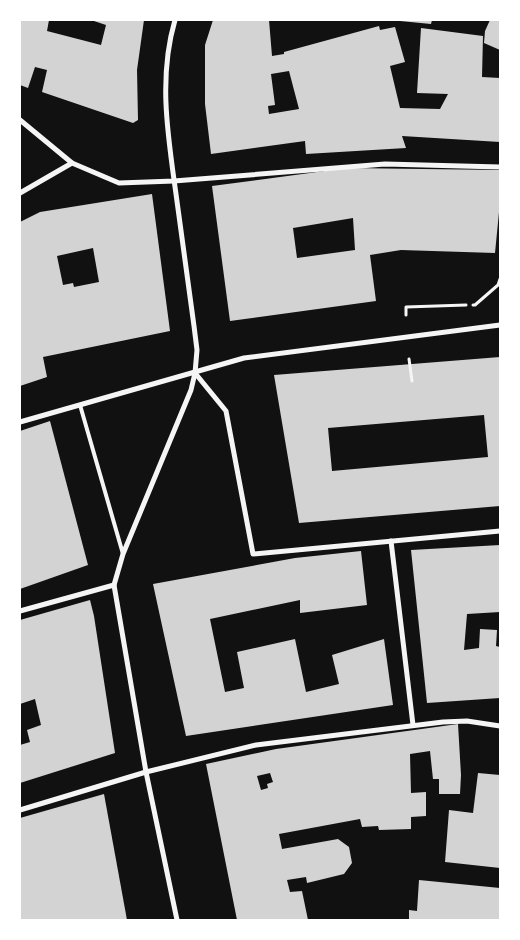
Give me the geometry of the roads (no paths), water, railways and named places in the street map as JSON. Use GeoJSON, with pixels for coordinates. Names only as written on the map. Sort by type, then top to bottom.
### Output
{"type":"FeatureCollection","features":[{"type":"Feature","properties":{"kind":"street"},"geometry":{"type":"LineString","coordinates":[[175,20],[169,41],[165,110],[197,350],[195,373],[180,417],[123,554],[114,585],[146,772],[177,920]]}},
{"type":"Feature","properties":{"kind":"street"},"geometry":{"type":"LineString","coordinates":[[20,120],[72,163],[119,183],[174,181],[385,164],[500,167]]}},
{"type":"Feature","properties":{"kind":"street"},"geometry":{"type":"LineString","coordinates":[[20,193],[72,163]]}},
{"type":"Feature","properties":{"kind":"street"},"geometry":{"type":"LineString","coordinates":[[20,422],[244,358],[500,325]]}},
{"type":"Feature","properties":{"kind":"street"},"geometry":{"type":"LineString","coordinates":[[195,373],[226,411],[253,554],[500,532]]}},
{"type":"Feature","properties":{"kind":"street"},"geometry":{"type":"LineString","coordinates":[[391,541],[413,725]]}},
{"type":"Feature","properties":{"kind":"street"},"geometry":{"type":"LineString","coordinates":[[20,611],[114,585]]}},
{"type":"Feature","properties":{"kind":"street"},"geometry":{"type":"LineString","coordinates":[[20,810],[146,772],[256,745],[413,725],[467,721],[500,726]]}},
{"type":"Feature","properties":{"kind":"lane"},"geometry":{"type":"LineString","coordinates":[[80,405],[123,554]]}}]}
